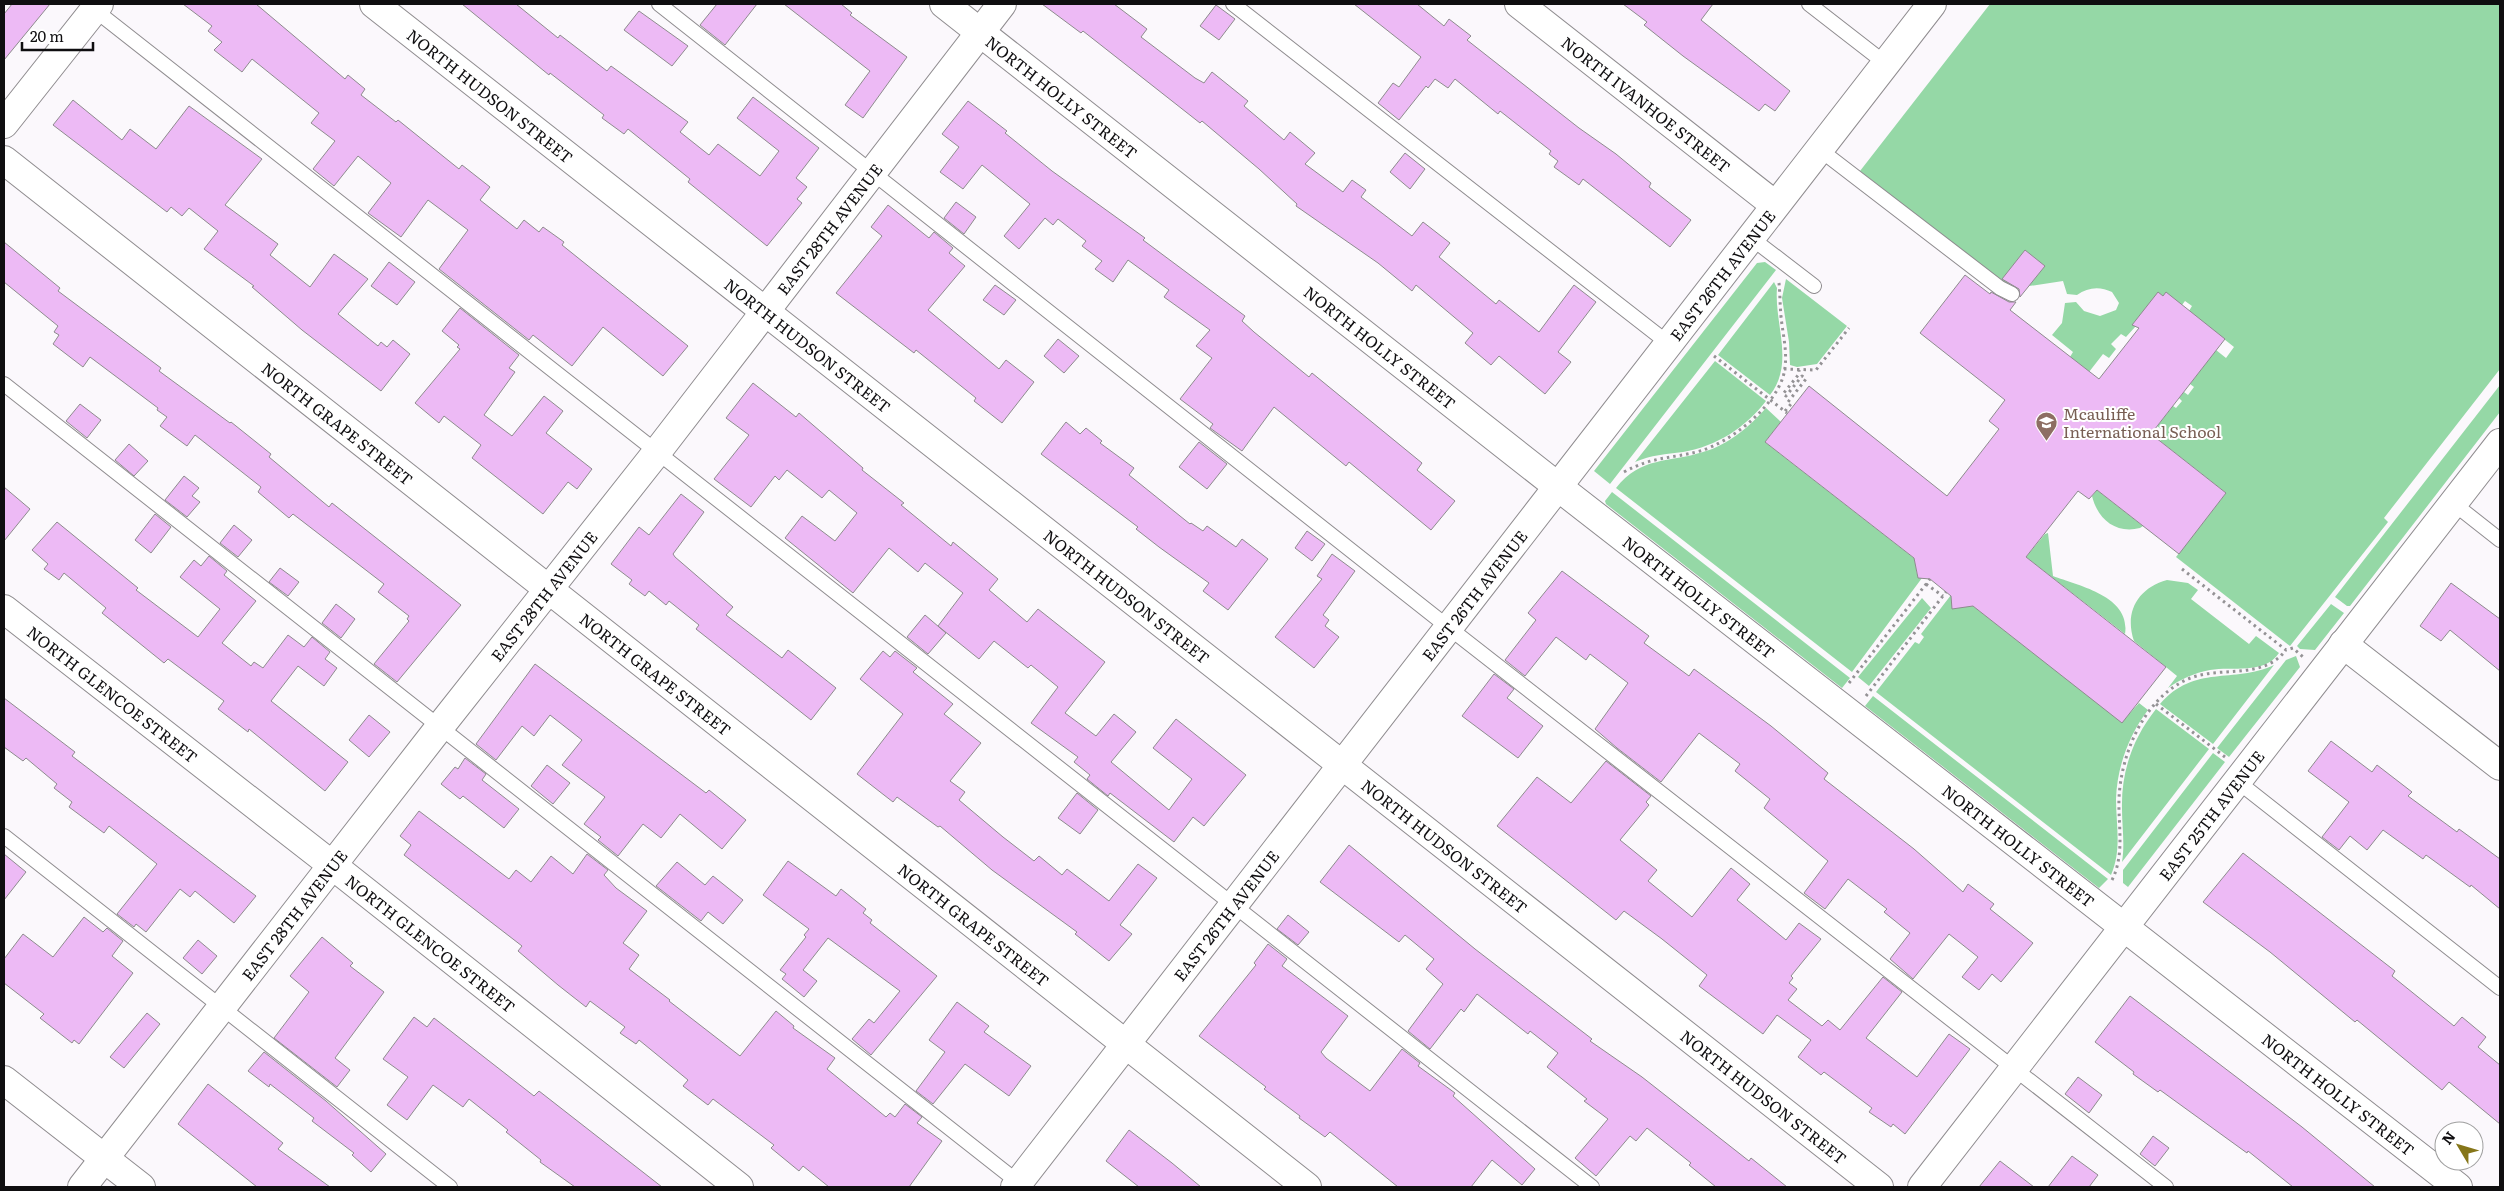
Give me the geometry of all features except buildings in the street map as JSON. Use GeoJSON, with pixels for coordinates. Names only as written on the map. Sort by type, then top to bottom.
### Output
{"type":"FeatureCollection","features":[{"type":"Feature","properties":{"kind":"street","name":"NORTH HUDSON STREET"},"geometry":{"type":"LineString","coordinates":[[374,4],[1879,1187]]}},
{"type":"Feature","properties":{"kind":"street","name":"NORTH HOLLY STREET"},"geometry":{"type":"LineString","coordinates":[[944,4],[1557,486],[2458,1187]]}},
{"type":"Feature","properties":{"kind":"street","name":"EAST 28TH AVENUE"},"geometry":{"type":"LineString","coordinates":[[82,1187],[439,728],[657,452],[1002,4]]}},
{"type":"Feature","properties":{"kind":"street","name":"NORTH IVANHOE STREET"},"geometry":{"type":"LineString","coordinates":[[1519,4],[1775,205]]}},
{"type":"Feature","properties":{"kind":"street","name":"EAST 26TH AVENUE"},"geometry":{"type":"LineString","coordinates":[[1020,1186],[1125,1045],[1932,4]]}},
{"type":"Feature","properties":{"kind":"street"},"geometry":{"type":"LineString","coordinates":[[4,124],[93,6]]}},
{"type":"Feature","properties":{"kind":"street","name":"NORTH GRAPE STREET"},"geometry":{"type":"LineString","coordinates":[[4,160],[1307,1187]]}},
{"type":"Feature","properties":{"kind":"street","name":"EAST 25TH AVENUE"},"geometry":{"type":"LineString","coordinates":[[1922,1187],[2124,927],[2233,771],[2343,644],[2500,443]]}},
{"type":"Feature","properties":{"kind":"street","name":"NORTH GLENCOE STREET"},"geometry":{"type":"LineString","coordinates":[[4,609],[332,865],[739,1187]]}},
{"type":"Feature","properties":{"kind":"street"},"geometry":{"type":"LineString","coordinates":[[2343,644],[2500,766]]}},
{"type":"Feature","properties":{"kind":"street"},"geometry":{"type":"LineString","coordinates":[[4,1080],[141,1187]]}},
{"type":"Feature","properties":{"kind":"lane"},"geometry":{"type":"LineString","coordinates":[[659,4],[1448,627],[2166,1187]]}},
{"type":"Feature","properties":{"kind":"lane"},"geometry":{"type":"LineString","coordinates":[[1233,4],[1668,343]]}},
{"type":"Feature","properties":{"kind":"lane"},"geometry":{"type":"LineString","coordinates":[[1809,4],[1885,63]]}},
{"type":"Feature","properties":{"kind":"lane"},"geometry":{"type":"LineString","coordinates":[[93,6],[1592,1187]]}},
{"type":"Feature","properties":{"kind":"lane"},"geometry":{"type":"LineString","coordinates":[[1819,148],[2000,288],[2012,294]]}},
{"type":"Feature","properties":{"kind":"lane"},"geometry":{"type":"LineString","coordinates":[[1750,237],[1814,286]]}},
{"type":"Feature","properties":{"kind":"lane"},"geometry":{"type":"LineString","coordinates":[[4,384],[1020,1186]]}},
{"type":"Feature","properties":{"kind":"lane"},"geometry":{"type":"LineString","coordinates":[[2453,503],[2500,540]]}},
{"type":"Feature","properties":{"kind":"lane"},"geometry":{"type":"LineString","coordinates":[[2233,771],[2500,988]]}},
{"type":"Feature","properties":{"kind":"lane"},"geometry":{"type":"LineString","coordinates":[[4,836],[220,1008],[450,1187]]}},
{"type":"Feature","properties":{"kind":"path"},"geometry":{"type":"LineString","coordinates":[[1624,472],[1652,459],[1701,451],[1722,442],[1743,428],[1770,400],[1777,390],[1784,369],[1785,338],[1781,314],[1780,283],[1775,277]]}},
{"type":"Feature","properties":{"kind":"path"},"geometry":{"type":"LineString","coordinates":[[1784,369],[1816,370],[1849,328]]}},
{"type":"Feature","properties":{"kind":"path"},"geometry":{"type":"LineString","coordinates":[[1714,356],[1786,412],[1791,404],[1788,402],[1806,379],[1802,376],[1786,396],[1783,394],[1799,374],[1799,370]]}},
{"type":"Feature","properties":{"kind":"path"},"geometry":{"type":"LineString","coordinates":[[2182,569],[2286,650]]}},
{"type":"Feature","properties":{"kind":"path"},"geometry":{"type":"LineString","coordinates":[[1844,690],[1930,578]]}},
{"type":"Feature","properties":{"kind":"path"},"geometry":{"type":"LineString","coordinates":[[1926,584],[1943,596]]}},
{"type":"Feature","properties":{"kind":"path"},"geometry":{"type":"LineString","coordinates":[[1861,703],[1946,592]]}},
{"type":"Feature","properties":{"kind":"path"},"geometry":{"type":"LineString","coordinates":[[2112,880],[2119,856],[2119,800],[2122,770],[2139,728],[2156,704],[2168,691],[2187,680],[2217,671],[2243,672],[2261,668],[2276,662],[2286,650],[2293,648],[2308,660]]}},
{"type":"Feature","properties":{"kind":"path"},"geometry":{"type":"LineString","coordinates":[[2156,704],[2233,771]]}},
{"type":"Feature","properties":{"kind":"green space"},"geometry":{"type":"Polygon","coordinates":[[[1990,4],[2500,4],[2500,369],[2384,518],[2388,522],[2290,646],[2176,557],[2226,493],[2160,441],[2166,433],[2157,426],[2173,406],[2176,408],[2182,401],[2179,398],[2184,392],[2188,395],[2194,387],[2190,384],[2216,350],[2226,358],[2234,347],[2189,311],[2192,306],[2185,301],[2182,305],[2163,296],[2126,337],[2121,334],[2111,344],[2116,349],[2109,358],[2103,354],[2089,372],[2070,357],[2073,352],[2052,335],[2062,323],[2065,303],[2076,302],[2084,311],[2100,316],[2116,310],[2119,303],[2112,292],[2094,288],[2085,290],[2077,295],[2067,294],[2063,281],[2023,287],[2002,282],[1860,171],[1990,4]]]}},
{"type":"Feature","properties":{"kind":"green space"},"geometry":{"type":"Polygon","coordinates":[[[1765,262],[1776,270],[1610,484],[1594,471],[1757,263],[1765,262]]]}},
{"type":"Feature","properties":{"kind":"green space"},"geometry":{"type":"Polygon","coordinates":[[[1786,279],[1847,326],[1817,364],[1797,367],[1790,365],[1789,342],[1782,298],[1786,279]]]}},
{"type":"Feature","properties":{"kind":"green space"},"geometry":{"type":"Polygon","coordinates":[[[1774,282],[1777,288],[1782,357],[1777,383],[1770,395],[1718,355],[1774,282]]]}},
{"type":"Feature","properties":{"kind":"green space"},"geometry":{"type":"Polygon","coordinates":[[[1715,361],[1766,401],[1749,420],[1719,440],[1695,449],[1653,456],[1635,462],[1715,361]]]}},
{"type":"Feature","properties":{"kind":"green space"},"geometry":{"type":"Polygon","coordinates":[[[2500,385],[2500,412],[2350,606],[2347,606],[2335,597],[2500,385]]]}},
{"type":"Feature","properties":{"kind":"green space"},"geometry":{"type":"Polygon","coordinates":[[[1766,408],[1781,422],[1765,442],[1919,562],[1916,566],[1917,574],[1922,578],[1852,672],[1616,488],[1635,470],[1646,465],[1703,452],[1721,445],[1745,428],[1766,408]]]}},
{"type":"Feature","properties":{"kind":"green space"},"geometry":{"type":"Polygon","coordinates":[[[2097,490],[2143,526],[2140,528],[2123,529],[2109,523],[2103,518],[2095,505],[2092,496],[2097,490]]]}},
{"type":"Feature","properties":{"kind":"green space"},"geometry":{"type":"Polygon","coordinates":[[[1612,492],[1850,678],[1842,688],[1606,504],[1605,501],[1612,492]]]}},
{"type":"Feature","properties":{"kind":"green space"},"geometry":{"type":"Polygon","coordinates":[[[2048,533],[2053,576],[2101,594],[2112,602],[2120,610],[2125,621],[2125,634],[2026,557],[2045,534],[2048,533]]]}},
{"type":"Feature","properties":{"kind":"green space"},"geometry":{"type":"Polygon","coordinates":[[[2167,580],[2188,583],[2198,590],[2191,599],[2249,644],[2256,636],[2279,653],[2273,660],[2256,667],[2204,671],[2168,688],[2177,676],[2134,641],[2131,630],[2132,611],[2141,595],[2148,589],[2167,580]]]}},
{"type":"Feature","properties":{"kind":"green space"},"geometry":{"type":"Polygon","coordinates":[[[1951,595],[1968,602],[2122,722],[2139,703],[2148,710],[2135,730],[2125,752],[2119,775],[2116,799],[2118,837],[2111,875],[1876,692],[1915,642],[1919,644],[1924,637],[1921,634],[1951,595]]]}},
{"type":"Feature","properties":{"kind":"green space"},"geometry":{"type":"Polygon","coordinates":[[[1922,598],[1931,608],[1869,686],[1858,677],[1922,598]]]}},
{"type":"Feature","properties":{"kind":"green space"},"geometry":{"type":"Polygon","coordinates":[[[2331,604],[2344,613],[2315,650],[2300,649],[2297,646],[2331,604]]]}},
{"type":"Feature","properties":{"kind":"green space"},"geometry":{"type":"Polygon","coordinates":[[[2296,656],[2300,667],[2229,757],[2217,748],[2286,660],[2296,656]]]}},
{"type":"Feature","properties":{"kind":"green space"},"geometry":{"type":"Polygon","coordinates":[[[2274,665],[2213,744],[2160,704],[2173,692],[2201,679],[2244,673],[2274,665]]]}},
{"type":"Feature","properties":{"kind":"green space"},"geometry":{"type":"Polygon","coordinates":[[[1873,696],[2108,879],[2099,888],[1865,706],[1873,696]]]}},
{"type":"Feature","properties":{"kind":"green space"},"geometry":{"type":"Polygon","coordinates":[[[2156,709],[2209,749],[2122,862],[2122,795],[2126,768],[2135,743],[2156,709]]]}},
{"type":"Feature","properties":{"kind":"green space"},"geometry":{"type":"Polygon","coordinates":[[[2213,753],[2225,762],[2128,887],[2123,883],[2123,870],[2213,753]]]}},
{"type":"Feature","properties":{"kind":"place","name":"Mcauliffe International School"},"geometry":{"type":"Point","coordinates":[2047,441]}}]}
